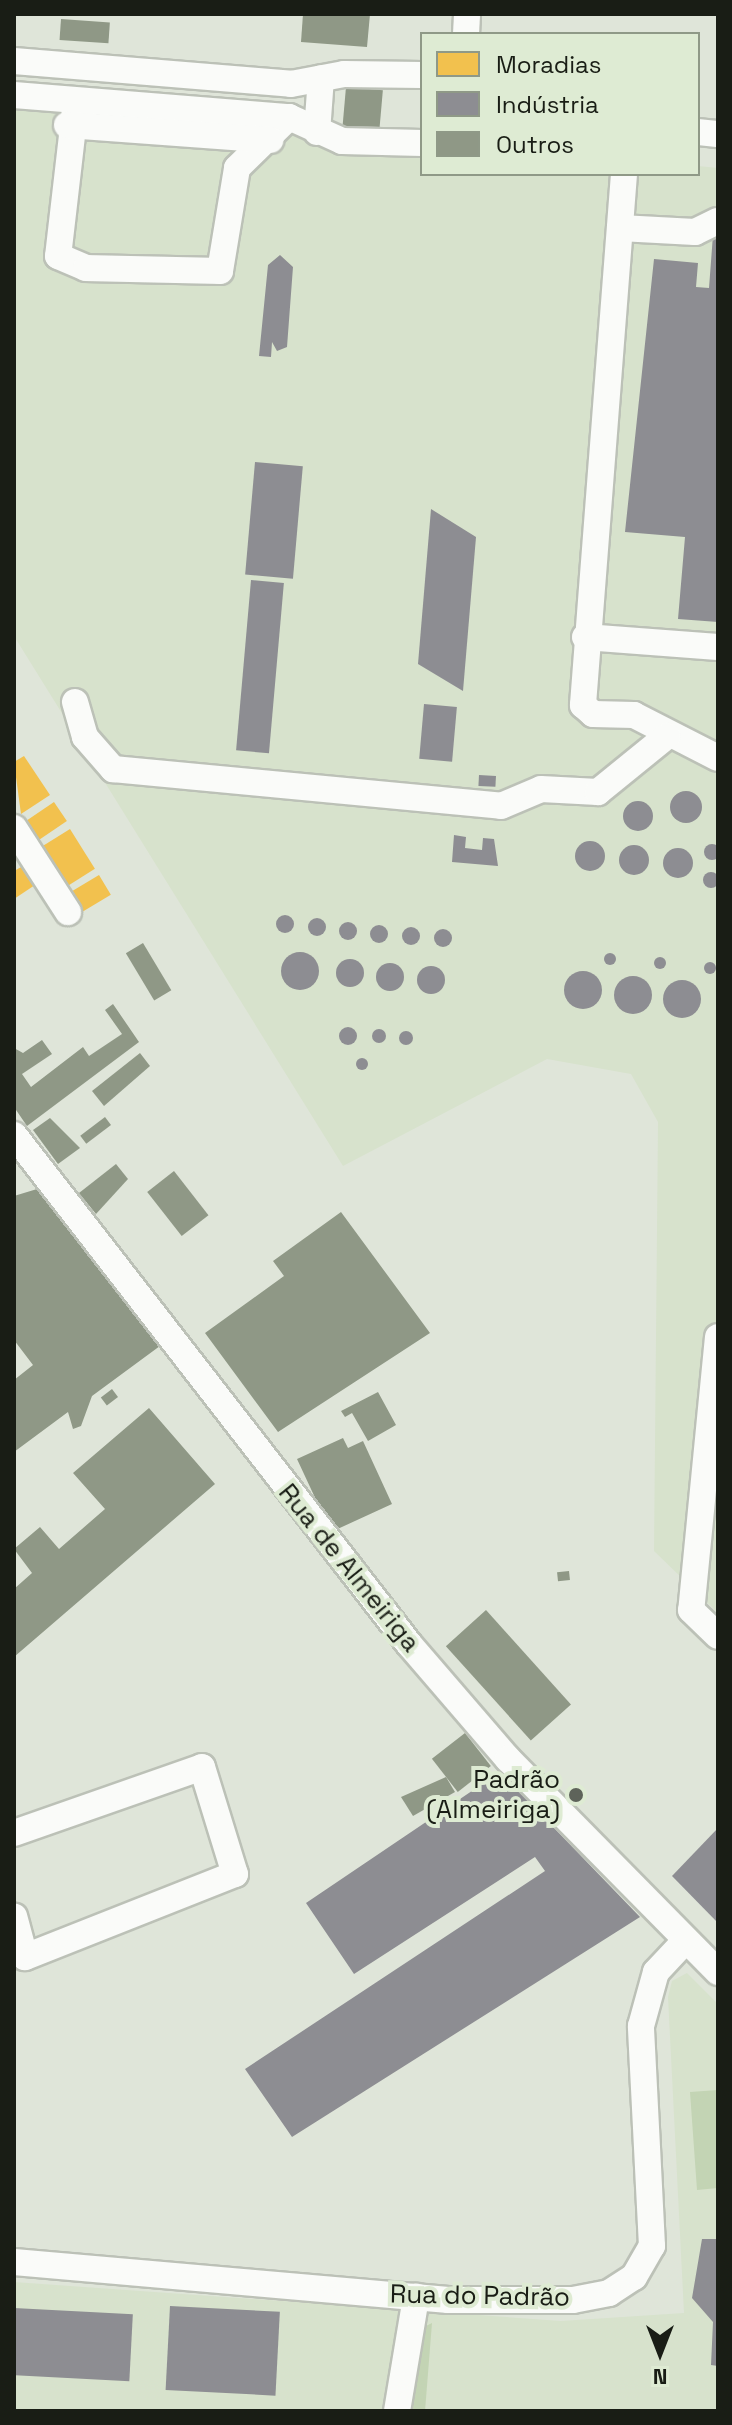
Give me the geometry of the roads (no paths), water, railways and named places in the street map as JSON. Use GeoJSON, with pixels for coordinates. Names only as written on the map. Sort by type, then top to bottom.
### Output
{"type":"FeatureCollection","features":[{"type":"Feature","properties":{"kind":"street"},"geometry":{"type":"LineString","coordinates":[[14,61],[291,84],[321,78],[420,75]]}},
{"type":"Feature","properties":{"kind":"street"},"geometry":{"type":"LineString","coordinates":[[317,132],[321,78]]}},
{"type":"Feature","properties":{"kind":"street"},"geometry":{"type":"LineString","coordinates":[[14,95],[72,113],[270,140]]}},
{"type":"Feature","properties":{"kind":"street"},"geometry":{"type":"LineString","coordinates":[[72,113],[58,256],[86,268],[220,271],[237,168],[270,140],[289,117]]}},
{"type":"Feature","properties":{"kind":"street"},"geometry":{"type":"LineString","coordinates":[[72,113],[289,117],[342,141],[420,143]]}},
{"type":"Feature","properties":{"kind":"street"},"geometry":{"type":"LineString","coordinates":[[624,176],[585,637],[583,705],[593,714],[634,715],[667,736],[718,758]]}},
{"type":"Feature","properties":{"kind":"street"},"geometry":{"type":"LineString","coordinates":[[620,228],[695,232],[718,221]]}},
{"type":"Feature","properties":{"kind":"street"},"geometry":{"type":"LineString","coordinates":[[585,637],[718,647]]}},
{"type":"Feature","properties":{"kind":"street"},"geometry":{"type":"LineString","coordinates":[[75,702],[85,737],[113,769],[501,806],[541,789],[598,792],[667,736]]}},
{"type":"Feature","properties":{"kind":"street"},"geometry":{"type":"LineString","coordinates":[[15,832],[68,912]]}},
{"type":"Feature","properties":{"kind":"street","name":"Rua de Almeiriga"},"geometry":{"type":"LineString","coordinates":[[14,1135],[409,1644],[508,1759],[718,1972]]}},
{"type":"Feature","properties":{"kind":"street"},"geometry":{"type":"LineString","coordinates":[[718,1337],[691,1610],[718,1636]]}},
{"type":"Feature","properties":{"kind":"street"},"geometry":{"type":"LineString","coordinates":[[14,1833],[202,1767],[235,1874],[25,1957],[14,1916]]}},
{"type":"Feature","properties":{"kind":"street","name":"Rua do Padrão"},"geometry":{"type":"LineString","coordinates":[[14,2262],[416,2297],[573,2300],[609,2293],[634,2277],[656,2223],[644,1996],[685,1941]]}},
{"type":"Feature","properties":{"kind":"street"},"geometry":{"type":"LineString","coordinates":[[397,2411],[416,2297]]}},
{"type":"Feature","properties":{"kind":"place","name":"Padrão (Almeiriga)"},"geometry":{"type":"Point","coordinates":[576,1795]}}]}
